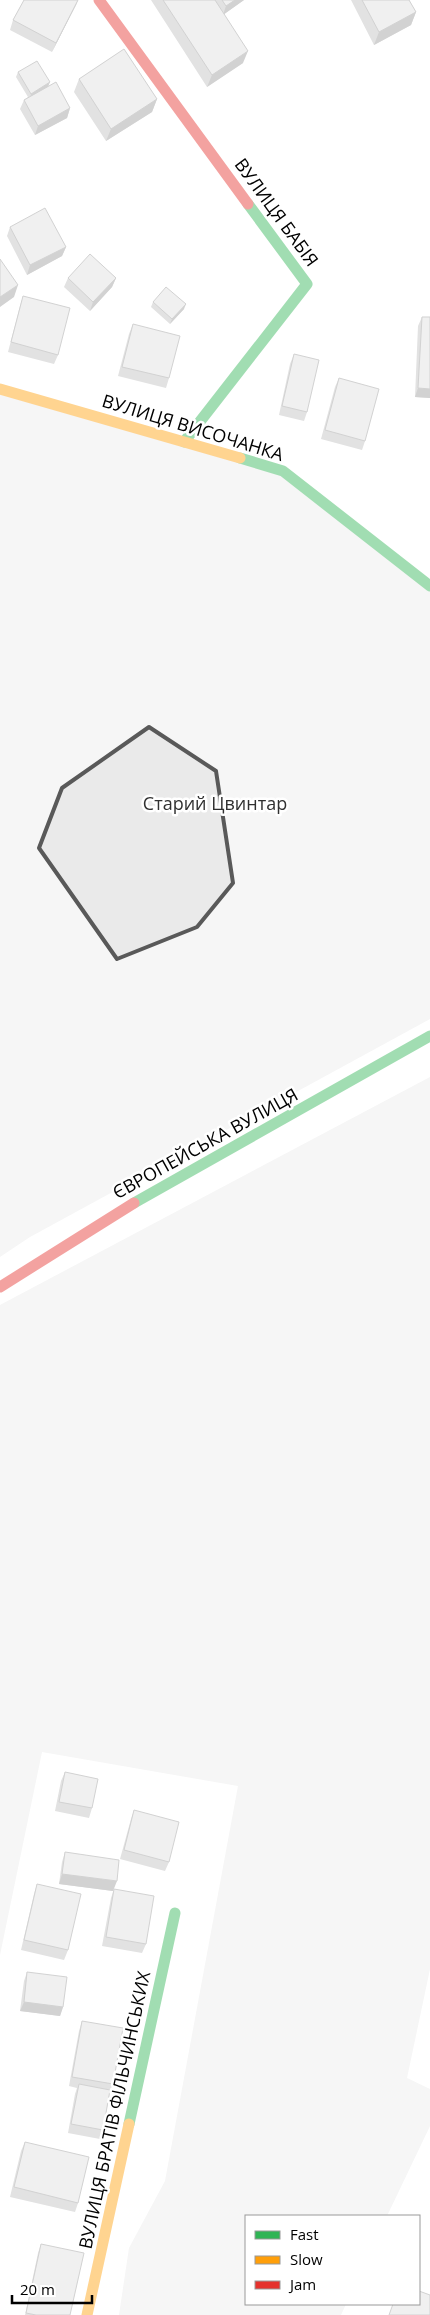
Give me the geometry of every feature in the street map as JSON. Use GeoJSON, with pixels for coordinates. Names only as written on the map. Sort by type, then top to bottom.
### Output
{"type":"FeatureCollection","features":[{"type":"Feature","properties":{"kind":"street","name":"ВУЛИЦЯ БАБІЯ"},"geometry":{"type":"LineString","coordinates":[[99,0],[307,284],[184,442]]}},
{"type":"Feature","properties":{"kind":"street","name":"ВУЛИЦЯ ВИСОЧАНКА"},"geometry":{"type":"LineString","coordinates":[[0,389],[283,471],[430,586]]}},
{"type":"Feature","properties":{"kind":"street","name":"ЄВРОПЕЙСЬКА ВУЛИЦЯ"},"geometry":{"type":"LineString","coordinates":[[0,1287],[109,1217],[430,1036]]}},
{"type":"Feature","properties":{"kind":"street","name":"ВУЛИЦЯ БРАТІВ ФІЛЬЧИНСЬКИХ"},"geometry":{"type":"LineString","coordinates":[[87,2315],[175,1912]]}},
{"type":"Feature","properties":{"kind":"highlighted area"},"geometry":{"type":"Polygon","coordinates":[[[149,727],[216,771],[233,883],[197,927],[117,959],[39,848],[62,788],[149,727]]]}},
{"type":"Feature","properties":{"kind":"green space","name":"Старий Цвинтар"},"geometry":{"type":"Polygon","coordinates":[[[0,389],[283,471],[430,588],[430,1019],[30,1237],[0,1257],[0,389]]]}},
{"type":"Feature","properties":{"kind":"green space"},"geometry":{"type":"Polygon","coordinates":[[[430,1077],[430,1969],[407,2078],[430,2089],[430,2126],[387,2215],[245,2215],[245,2305],[346,2305],[341,2315],[119,2315],[129,2248],[165,2181],[238,1786],[42,1752],[0,1955],[0,1305],[430,1077]]]}},
{"type":"Feature","properties":{"kind":"building"},"geometry":{"type":"Polygon","coordinates":[[[24,0],[78,0],[56,43],[13,20],[24,0]]]}},
{"type":"Feature","properties":{"kind":"building"},"geometry":{"type":"Polygon","coordinates":[[[163,0],[215,0],[248,51],[212,75],[163,0]]]}},
{"type":"Feature","properties":{"kind":"building"},"geometry":{"type":"Polygon","coordinates":[[[222,0],[235,0],[226,6],[222,0]]]}},
{"type":"Feature","properties":{"kind":"building"},"geometry":{"type":"Polygon","coordinates":[[[362,0],[409,0],[416,12],[379,32],[362,0]]]}},
{"type":"Feature","properties":{"kind":"building"},"geometry":{"type":"Polygon","coordinates":[[[124,49],[157,99],[111,129],[79,79],[124,49]]]}},
{"type":"Feature","properties":{"kind":"building"},"geometry":{"type":"Polygon","coordinates":[[[37,61],[50,82],[31,94],[18,72],[37,61]]]}},
{"type":"Feature","properties":{"kind":"building"},"geometry":{"type":"Polygon","coordinates":[[[56,82],[70,108],[38,126],[24,100],[56,82]]]}},
{"type":"Feature","properties":{"kind":"building"},"geometry":{"type":"Polygon","coordinates":[[[45,208],[66,247],[30,265],[10,227],[45,208]]]}},
{"type":"Feature","properties":{"kind":"building"},"geometry":{"type":"Polygon","coordinates":[[[90,254],[116,278],[93,302],[68,278],[90,254]]]}},
{"type":"Feature","properties":{"kind":"building"},"geometry":{"type":"Polygon","coordinates":[[[0,259],[18,285],[0,297],[0,259]]]}},
{"type":"Feature","properties":{"kind":"building"},"geometry":{"type":"Polygon","coordinates":[[[166,287],[186,304],[172,319],[153,302],[166,287]]]}},
{"type":"Feature","properties":{"kind":"building"},"geometry":{"type":"Polygon","coordinates":[[[23,296],[70,308],[58,355],[11,342],[23,296]]]}},
{"type":"Feature","properties":{"kind":"building"},"geometry":{"type":"Polygon","coordinates":[[[422,317],[430,317],[430,389],[418,388],[422,317]]]}},
{"type":"Feature","properties":{"kind":"building"},"geometry":{"type":"Polygon","coordinates":[[[133,324],[180,336],[169,378],[122,367],[133,324]]]}},
{"type":"Feature","properties":{"kind":"building"},"geometry":{"type":"Polygon","coordinates":[[[294,354],[319,360],[307,412],[282,406],[294,354]]]}},
{"type":"Feature","properties":{"kind":"building"},"geometry":{"type":"Polygon","coordinates":[[[339,378],[379,389],[365,441],[325,430],[339,378]]]}},
{"type":"Feature","properties":{"kind":"building"},"geometry":{"type":"Polygon","coordinates":[[[65,1772],[98,1779],[92,1808],[59,1802],[65,1772]]]}},
{"type":"Feature","properties":{"kind":"building"},"geometry":{"type":"Polygon","coordinates":[[[134,1810],[179,1822],[169,1862],[124,1850],[134,1810]]]}},
{"type":"Feature","properties":{"kind":"building"},"geometry":{"type":"Polygon","coordinates":[[[65,1852],[119,1860],[117,1881],[62,1874],[65,1852]]]}},
{"type":"Feature","properties":{"kind":"building"},"geometry":{"type":"Polygon","coordinates":[[[37,1884],[81,1894],[68,1950],[24,1940],[37,1884]]]}},
{"type":"Feature","properties":{"kind":"building"},"geometry":{"type":"Polygon","coordinates":[[[114,1889],[154,1896],[146,1944],[106,1937],[114,1889]]]}},
{"type":"Feature","properties":{"kind":"building"},"geometry":{"type":"Polygon","coordinates":[[[27,1972],[67,1977],[63,2007],[24,2002],[27,1972]]]}},
{"type":"Feature","properties":{"kind":"building"},"geometry":{"type":"Polygon","coordinates":[[[82,2021],[123,2028],[113,2084],[72,2077],[82,2021]]]}},
{"type":"Feature","properties":{"kind":"building"},"geometry":{"type":"Polygon","coordinates":[[[79,2084],[110,2090],[103,2130],[71,2124],[79,2084]]]}},
{"type":"Feature","properties":{"kind":"building"},"geometry":{"type":"Polygon","coordinates":[[[25,2142],[89,2157],[78,2203],[14,2187],[25,2142]]]}},
{"type":"Feature","properties":{"kind":"building"},"geometry":{"type":"Polygon","coordinates":[[[41,2244],[84,2253],[70,2315],[36,2315],[26,2313],[41,2244]]]}},
{"type":"Feature","properties":{"kind":"building"},"geometry":{"type":"Polygon","coordinates":[[[420,2291],[430,2295],[430,2315],[389,2315],[393,2305],[420,2305],[420,2291]]]}},
{"type":"Feature","properties":{"kind":"traffic: fast"},"geometry":{"type":"LineString","coordinates":[[184,442],[307,284],[248,204]]}},
{"type":"Feature","properties":{"kind":"traffic: fast"},"geometry":{"type":"LineString","coordinates":[[240,458],[283,471],[430,586]]}},
{"type":"Feature","properties":{"kind":"traffic: fast"},"geometry":{"type":"LineString","coordinates":[[134,1203],[430,1036]]}},
{"type":"Feature","properties":{"kind":"traffic: fast"},"geometry":{"type":"LineString","coordinates":[[129,2124],[175,1913]]}},
{"type":"Feature","properties":{"kind":"traffic: slow"},"geometry":{"type":"LineString","coordinates":[[0,389],[240,458]]}},
{"type":"Feature","properties":{"kind":"traffic: slow"},"geometry":{"type":"LineString","coordinates":[[87,2315],[129,2124]]}},
{"type":"Feature","properties":{"kind":"traffic: jam"},"geometry":{"type":"LineString","coordinates":[[99,0],[248,204]]}},
{"type":"Feature","properties":{"kind":"traffic: jam"},"geometry":{"type":"LineString","coordinates":[[0,1287],[134,1203]]}}]}
